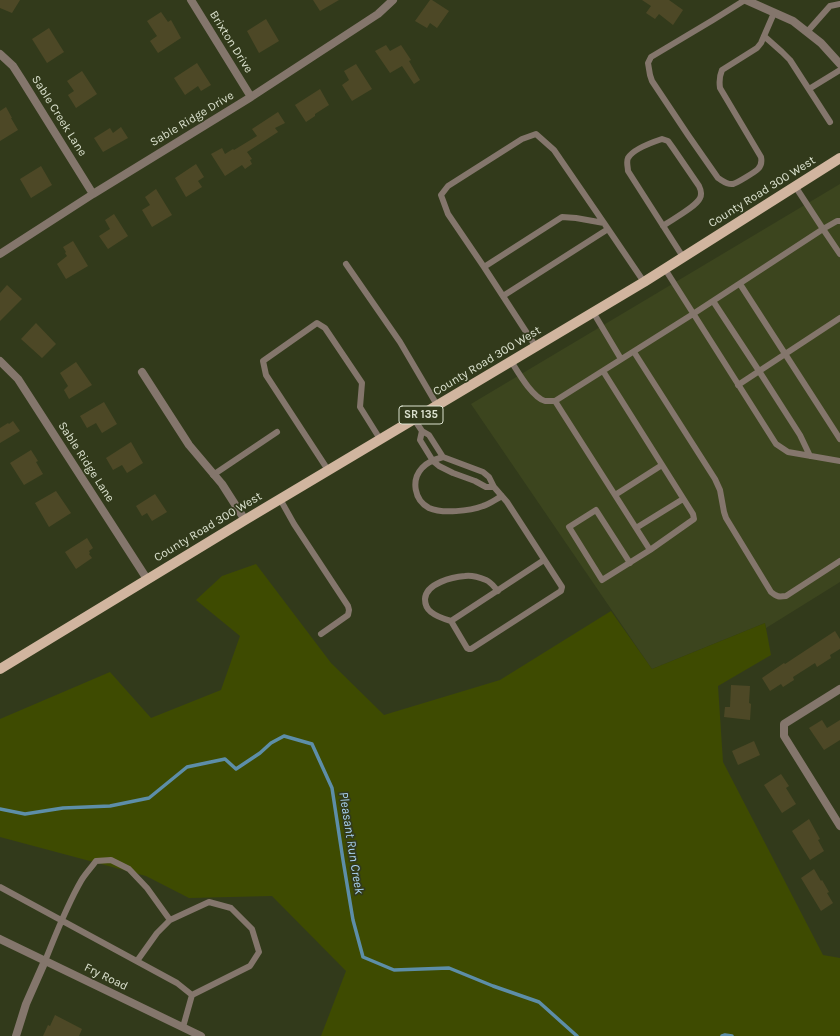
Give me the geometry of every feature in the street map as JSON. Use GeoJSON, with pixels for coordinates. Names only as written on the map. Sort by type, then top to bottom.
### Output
{"type":"FeatureCollection","features":[{"type":"Feature","properties":{"kind":"main road","name":"County Road 300 West"},"geometry":{"type":"LineString","coordinates":[[0,668],[328,470],[644,282],[840,158]]}},
{"type":"Feature","properties":{"kind":"street","name":"Brixton Drive"},"geometry":{"type":"LineString","coordinates":[[191,0],[251,97]]}},
{"type":"Feature","properties":{"kind":"street","name":"Sable Ridge Drive"},"geometry":{"type":"LineString","coordinates":[[0,254],[93,194],[251,97],[378,14],[393,0]]}},
{"type":"Feature","properties":{"kind":"street"},"geometry":{"type":"LineString","coordinates":[[745,0],[793,21],[821,42],[840,64]]}},
{"type":"Feature","properties":{"kind":"street","name":"Sable Creek Lane"},"geometry":{"type":"LineString","coordinates":[[0,54],[12,66],[22,80],[93,194]]}},
{"type":"Feature","properties":{"kind":"street","name":"Sable Ridge Lane"},"geometry":{"type":"LineString","coordinates":[[0,360],[18,379],[147,579]]}},
{"type":"Feature","properties":{"kind":"street"},"geometry":{"type":"LineString","coordinates":[[142,372],[189,445],[222,484],[245,520]]}},
{"type":"Feature","properties":{"kind":"street"},"geometry":{"type":"LineString","coordinates":[[840,689],[784,724],[784,736],[840,826]]}},
{"type":"Feature","properties":{"kind":"street","name":"Fry Road"},"geometry":{"type":"LineString","coordinates":[[0,940],[201,1036]]}},
{"type":"Feature","properties":{"kind":"street"},"geometry":{"type":"LineString","coordinates":[[16,1036],[26,1004],[45,961]]}},
{"type":"Feature","properties":{"kind":"lane"},"geometry":{"type":"LineString","coordinates":[[745,0],[651,57],[648,63],[652,81],[718,178],[728,184],[738,182],[759,169],[762,162],[720,88],[720,75],[722,70],[756,48],[761,43],[774,13]]}},
{"type":"Feature","properties":{"kind":"lane"},"geometry":{"type":"LineString","coordinates":[[807,32],[830,6],[840,4]]}},
{"type":"Feature","properties":{"kind":"lane"},"geometry":{"type":"LineString","coordinates":[[764,36],[790,60],[830,122]]}},
{"type":"Feature","properties":{"kind":"lane"},"geometry":{"type":"LineString","coordinates":[[809,89],[840,70]]}},
{"type":"Feature","properties":{"kind":"lane"},"geometry":{"type":"LineString","coordinates":[[536,347],[448,214],[441,195],[448,186],[522,139],[536,134],[554,150],[644,282]]}},
{"type":"Feature","properties":{"kind":"lane"},"geometry":{"type":"LineString","coordinates":[[663,226],[695,204],[700,198],[701,191],[668,141],[662,139],[644,146],[630,156],[627,160],[628,171],[683,258]]}},
{"type":"Feature","properties":{"kind":"lane"},"geometry":{"type":"LineString","coordinates":[[795,186],[840,254]]}},
{"type":"Feature","properties":{"kind":"lane"},"geometry":{"type":"LineString","coordinates":[[484,267],[562,217],[604,223]]}},
{"type":"Feature","properties":{"kind":"lane"},"geometry":{"type":"LineString","coordinates":[[511,361],[526,385],[536,395],[544,401],[555,401],[713,302],[823,229],[837,221],[840,221]]}},
{"type":"Feature","properties":{"kind":"lane"},"geometry":{"type":"LineString","coordinates":[[503,296],[608,229]]}},
{"type":"Feature","properties":{"kind":"lane"},"geometry":{"type":"LineString","coordinates":[[346,264],[400,342],[437,405]]}},
{"type":"Feature","properties":{"kind":"lane"},"geometry":{"type":"LineString","coordinates":[[665,269],[776,444],[788,452],[840,461]]}},
{"type":"Feature","properties":{"kind":"lane"},"geometry":{"type":"LineString","coordinates":[[740,284],[840,440]]}},
{"type":"Feature","properties":{"kind":"lane"},"geometry":{"type":"LineString","coordinates":[[713,302],[800,435],[810,456]]}},
{"type":"Feature","properties":{"kind":"lane"},"geometry":{"type":"LineString","coordinates":[[593,312],[621,359]]}},
{"type":"Feature","properties":{"kind":"lane"},"geometry":{"type":"LineString","coordinates":[[738,384],[840,318]]}},
{"type":"Feature","properties":{"kind":"lane"},"geometry":{"type":"LineString","coordinates":[[328,470],[266,375],[263,361],[317,323],[326,328],[362,383],[360,407],[380,439]]}},
{"type":"Feature","properties":{"kind":"lane"},"geometry":{"type":"LineString","coordinates":[[634,352],[715,480],[720,490],[726,518],[771,592],[776,596],[786,596],[840,561]]}},
{"type":"Feature","properties":{"kind":"lane"},"geometry":{"type":"LineString","coordinates":[[603,371],[693,514],[694,519],[650,550],[630,563],[602,580],[569,527],[596,510],[630,563]]}},
{"type":"Feature","properties":{"kind":"lane"},"geometry":{"type":"LineString","coordinates":[[555,401],[650,550]]}},
{"type":"Feature","properties":{"kind":"lane"},"geometry":{"type":"LineString","coordinates":[[414,419],[422,431],[429,435],[444,457],[483,472],[489,477],[562,587],[562,591],[471,649],[467,648],[451,621],[436,616],[426,605],[425,596],[427,591],[431,587],[450,579],[466,576],[486,580],[498,590]]}},
{"type":"Feature","properties":{"kind":"lane"},"geometry":{"type":"LineString","coordinates":[[422,431],[420,440],[433,460],[439,466],[486,487],[494,486]]}},
{"type":"Feature","properties":{"kind":"lane"},"geometry":{"type":"LineString","coordinates":[[213,475],[277,432]]}},
{"type":"Feature","properties":{"kind":"lane"},"geometry":{"type":"LineString","coordinates":[[444,457],[433,460],[422,468],[416,478],[415,484],[418,496],[428,507],[434,510],[446,511],[474,509],[485,506],[502,496]]}},
{"type":"Feature","properties":{"kind":"lane"},"geometry":{"type":"LineString","coordinates":[[615,495],[662,465]]}},
{"type":"Feature","properties":{"kind":"lane"},"geometry":{"type":"LineString","coordinates":[[280,499],[294,524],[350,610],[348,616],[321,634]]}},
{"type":"Feature","properties":{"kind":"lane"},"geometry":{"type":"LineString","coordinates":[[636,528],[683,499]]}},
{"type":"Feature","properties":{"kind":"lane"},"geometry":{"type":"LineString","coordinates":[[451,621],[544,560]]}},
{"type":"Feature","properties":{"kind":"lane"},"geometry":{"type":"LineString","coordinates":[[45,961],[62,920],[82,881],[96,861],[111,860],[129,869],[148,888],[170,920]]}},
{"type":"Feature","properties":{"kind":"lane"},"geometry":{"type":"LineString","coordinates":[[0,887],[177,983],[192,995]]}},
{"type":"Feature","properties":{"kind":"lane"},"geometry":{"type":"LineString","coordinates":[[137,961],[157,933],[170,920],[209,902],[231,908],[252,929],[259,952],[250,966],[192,995],[182,1027]]}},
{"type":"Feature","properties":{"kind":"shaded area"},"geometry":{"type":"Polygon","coordinates":[[[840,184],[840,582],[766,628],[765,623],[652,669],[471,404],[840,184]]]}},
{"type":"Feature","properties":{"kind":"shaded area"},"geometry":{"type":"Polygon","coordinates":[[[256,564],[331,663],[384,715],[500,680],[611,611],[652,669],[765,623],[771,655],[718,686],[723,762],[823,955],[840,958],[840,1036],[321,1036],[346,971],[272,896],[189,898],[146,876],[0,837],[0,719],[110,672],[151,718],[221,690],[240,636],[196,600],[222,576],[256,564]]]}},
{"type":"Feature","properties":{"kind":"building"},"geometry":{"type":"Polygon","coordinates":[[[0,0],[20,0],[12,13],[0,8],[0,0]]]}},
{"type":"Feature","properties":{"kind":"building"},"geometry":{"type":"Polygon","coordinates":[[[313,0],[339,0],[320,11],[313,0]]]}},
{"type":"Feature","properties":{"kind":"building"},"geometry":{"type":"Polygon","coordinates":[[[430,0],[449,11],[437,28],[430,23],[427,28],[415,21],[430,0]]]}},
{"type":"Feature","properties":{"kind":"building"},"geometry":{"type":"Polygon","coordinates":[[[642,0],[669,0],[683,10],[673,25],[659,14],[655,19],[646,13],[651,6],[642,0]]]}},
{"type":"Feature","properties":{"kind":"building"},"geometry":{"type":"Polygon","coordinates":[[[161,12],[168,22],[171,20],[181,38],[158,53],[150,41],[157,36],[147,21],[161,12]]]}},
{"type":"Feature","properties":{"kind":"building"},"geometry":{"type":"Polygon","coordinates":[[[266,19],[279,41],[259,53],[247,31],[266,19]]]}},
{"type":"Feature","properties":{"kind":"building"},"geometry":{"type":"Polygon","coordinates":[[[49,28],[64,52],[47,63],[32,39],[49,28]]]}},
{"type":"Feature","properties":{"kind":"building"},"geometry":{"type":"Polygon","coordinates":[[[386,45],[390,51],[401,45],[411,60],[409,61],[420,80],[414,84],[402,66],[390,73],[375,51],[386,45]]]}},
{"type":"Feature","properties":{"kind":"building"},"geometry":{"type":"Polygon","coordinates":[[[197,63],[211,85],[201,91],[198,86],[185,95],[174,78],[197,63]]]}},
{"type":"Feature","properties":{"kind":"building"},"geometry":{"type":"Polygon","coordinates":[[[356,64],[372,89],[352,101],[342,85],[349,80],[344,71],[356,64]]]}},
{"type":"Feature","properties":{"kind":"building"},"geometry":{"type":"Polygon","coordinates":[[[82,71],[97,94],[76,108],[68,95],[74,91],[67,81],[82,71]]]}},
{"type":"Feature","properties":{"kind":"building"},"geometry":{"type":"Polygon","coordinates":[[[320,89],[329,105],[306,122],[295,105],[320,89]]]}},
{"type":"Feature","properties":{"kind":"building"},"geometry":{"type":"Polygon","coordinates":[[[6,107],[18,130],[0,141],[0,111],[6,107]]]}},
{"type":"Feature","properties":{"kind":"building"},"geometry":{"type":"Polygon","coordinates":[[[278,112],[285,123],[275,128],[278,132],[247,152],[252,159],[250,160],[252,164],[245,169],[242,165],[225,176],[211,154],[222,148],[225,154],[257,136],[252,129],[278,112]]]}},
{"type":"Feature","properties":{"kind":"building"},"geometry":{"type":"Polygon","coordinates":[[[121,127],[128,138],[103,152],[94,138],[110,128],[113,133],[121,127]]]}},
{"type":"Feature","properties":{"kind":"building"},"geometry":{"type":"Polygon","coordinates":[[[196,164],[204,177],[198,181],[202,187],[186,197],[175,178],[196,164]]]}},
{"type":"Feature","properties":{"kind":"building"},"geometry":{"type":"Polygon","coordinates":[[[41,166],[52,185],[31,198],[20,179],[41,166]]]}},
{"type":"Feature","properties":{"kind":"building"},"geometry":{"type":"Polygon","coordinates":[[[156,189],[172,215],[152,227],[142,210],[150,205],[145,197],[156,189]]]}},
{"type":"Feature","properties":{"kind":"building"},"geometry":{"type":"Polygon","coordinates":[[[114,214],[128,236],[108,249],[99,236],[110,229],[105,220],[114,214]]]}},
{"type":"Feature","properties":{"kind":"building"},"geometry":{"type":"Polygon","coordinates":[[[73,241],[88,266],[66,279],[57,264],[67,256],[63,247],[73,241]]]}},
{"type":"Feature","properties":{"kind":"building"},"geometry":{"type":"Polygon","coordinates":[[[7,285],[22,299],[0,321],[0,293],[7,285]]]}},
{"type":"Feature","properties":{"kind":"building"},"geometry":{"type":"Polygon","coordinates":[[[36,323],[56,344],[42,358],[21,339],[36,323]]]}},
{"type":"Feature","properties":{"kind":"building"},"geometry":{"type":"Polygon","coordinates":[[[76,362],[92,385],[69,399],[64,390],[68,386],[60,373],[76,362]]]}},
{"type":"Feature","properties":{"kind":"building"},"geometry":{"type":"Polygon","coordinates":[[[104,402],[117,424],[102,433],[96,423],[87,428],[80,416],[104,402]]]}},
{"type":"Feature","properties":{"kind":"building"},"geometry":{"type":"Polygon","coordinates":[[[13,421],[20,431],[0,443],[0,428],[13,421]]]}},
{"type":"Feature","properties":{"kind":"building"},"geometry":{"type":"Polygon","coordinates":[[[131,442],[143,463],[127,473],[122,465],[113,470],[106,458],[131,442]]]}},
{"type":"Feature","properties":{"kind":"building"},"geometry":{"type":"Polygon","coordinates":[[[31,450],[38,461],[36,462],[43,474],[24,485],[10,463],[31,450]]]}},
{"type":"Feature","properties":{"kind":"building"},"geometry":{"type":"Polygon","coordinates":[[[56,491],[71,513],[49,527],[35,503],[56,491]]]}},
{"type":"Feature","properties":{"kind":"building"},"geometry":{"type":"Polygon","coordinates":[[[155,494],[167,512],[152,521],[147,513],[142,516],[136,506],[155,494]]]}},
{"type":"Feature","properties":{"kind":"building"},"geometry":{"type":"Polygon","coordinates":[[[87,538],[93,548],[89,551],[92,558],[76,569],[65,552],[87,538]]]}},
{"type":"Feature","properties":{"kind":"building"},"geometry":{"type":"Polygon","coordinates":[[[835,631],[840,639],[840,649],[830,655],[831,658],[817,667],[815,663],[793,677],[794,680],[783,687],[781,684],[770,691],[762,678],[835,631]]]}},
{"type":"Feature","properties":{"kind":"building"},"geometry":{"type":"Polygon","coordinates":[[[731,685],[750,686],[750,720],[724,717],[725,707],[730,707],[731,685]]]}},
{"type":"Feature","properties":{"kind":"building"},"geometry":{"type":"Polygon","coordinates":[[[822,720],[827,728],[840,720],[840,740],[824,750],[809,728],[822,720]]]}},
{"type":"Feature","properties":{"kind":"building"},"geometry":{"type":"Polygon","coordinates":[[[754,741],[760,755],[738,765],[732,751],[754,741]]]}},
{"type":"Feature","properties":{"kind":"building"},"geometry":{"type":"Polygon","coordinates":[[[781,774],[789,786],[786,788],[796,804],[782,813],[764,785],[781,774]]]}},
{"type":"Feature","properties":{"kind":"building"},"geometry":{"type":"Polygon","coordinates":[[[809,819],[820,839],[818,840],[824,851],[810,860],[792,831],[809,819]]]}},
{"type":"Feature","properties":{"kind":"building"},"geometry":{"type":"Polygon","coordinates":[[[814,869],[829,892],[827,893],[833,903],[821,911],[801,878],[814,869]]]}},
{"type":"Feature","properties":{"kind":"building"},"geometry":{"type":"Polygon","coordinates":[[[55,1015],[82,1029],[79,1036],[43,1036],[55,1015]]]}},
{"type":"Feature","properties":{"kind":"waterway","name":"Pleasant Run Creek"},"geometry":{"type":"LineString","coordinates":[[0,809],[25,814],[63,808],[110,806],[149,798],[187,767],[225,759],[236,769],[260,753],[271,743],[284,736],[312,744],[332,788],[353,920],[363,957],[394,970],[449,968],[493,986],[539,1002],[577,1036]]}},
{"type":"Feature","properties":{"kind":"waterway","name":"Pleasant Run Creek"},"geometry":{"type":"LineString","coordinates":[[722,1036],[732,1036]]}}]}
